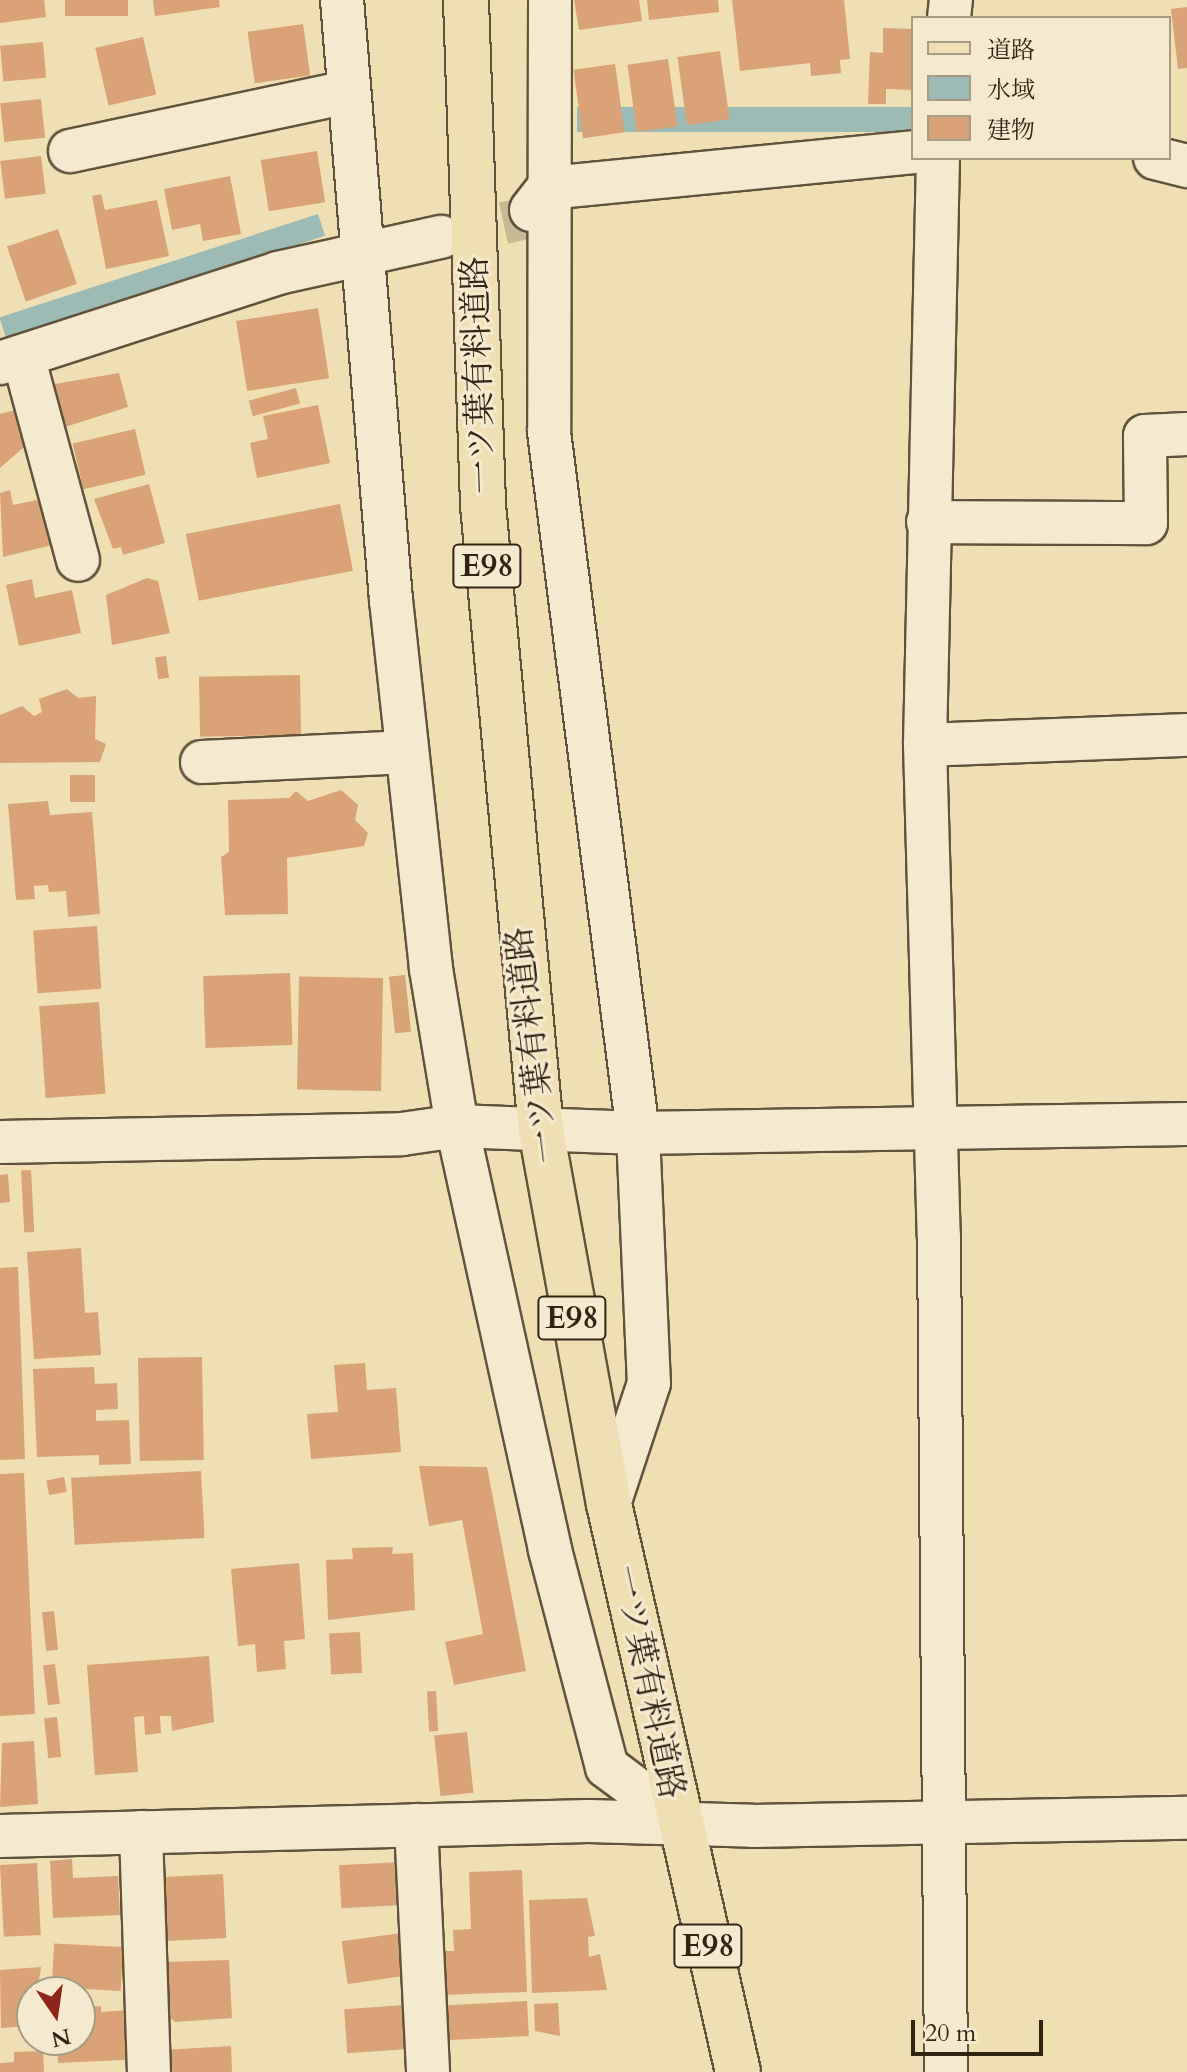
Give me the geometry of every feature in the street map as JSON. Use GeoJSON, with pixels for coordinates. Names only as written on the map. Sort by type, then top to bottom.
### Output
{"type":"FeatureCollection","features":[{"type":"Feature","properties":{"kind":"main road","name":"一ツ葉有料道路"},"geometry":{"type":"LineString","coordinates":[[466,0],[483,505],[541,1130],[609,1504],[678,1820],[738,2072]]}},
{"type":"Feature","properties":{"kind":"street"},"geometry":{"type":"LineString","coordinates":[[342,0],[359,252],[407,752],[457,1126],[543,1521],[607,1767],[678,1820]]}},
{"type":"Feature","properties":{"kind":"street"},"geometry":{"type":"LineString","coordinates":[[550,0],[537,203],[549,432],[638,1133],[649,1383],[609,1504]]}},
{"type":"Feature","properties":{"kind":"street"},"geometry":{"type":"LineString","coordinates":[[70,151],[348,92]]}},
{"type":"Feature","properties":{"kind":"street"},"geometry":{"type":"LineString","coordinates":[[537,203],[911,152]]}},
{"type":"Feature","properties":{"kind":"street"},"geometry":{"type":"LineString","coordinates":[[938,160],[925,745],[934,1128],[946,2072]]}},
{"type":"Feature","properties":{"kind":"street"},"geometry":{"type":"LineString","coordinates":[[1163,160],[1187,166]]}},
{"type":"Feature","properties":{"kind":"street"},"geometry":{"type":"LineString","coordinates":[[78,560],[12,359],[359,252],[441,237]]}},
{"type":"Feature","properties":{"kind":"street"},"geometry":{"type":"LineString","coordinates":[[928,522],[1146,523],[1145,436],[1187,434]]}},
{"type":"Feature","properties":{"kind":"street"},"geometry":{"type":"LineString","coordinates":[[925,745],[1187,735]]}},
{"type":"Feature","properties":{"kind":"street"},"geometry":{"type":"LineString","coordinates":[[202,762],[407,752]]}},
{"type":"Feature","properties":{"kind":"street"},"geometry":{"type":"LineString","coordinates":[[0,1142],[402,1134],[457,1126],[638,1133],[1187,1124]]}},
{"type":"Feature","properties":{"kind":"street"},"geometry":{"type":"LineString","coordinates":[[0,1836],[678,1820],[753,1826],[1187,1818]]}},
{"type":"Feature","properties":{"kind":"street"},"geometry":{"type":"LineString","coordinates":[[416,1825],[428,2072]]}},
{"type":"Feature","properties":{"kind":"street"},"geometry":{"type":"LineString","coordinates":[[141,1832],[149,2072]]}},
{"type":"Feature","properties":{"kind":"water"},"geometry":{"type":"Polygon","coordinates":[[[577,107],[911,107],[911,132],[577,132],[577,107]]]}},
{"type":"Feature","properties":{"kind":"water"},"geometry":{"type":"Polygon","coordinates":[[[318,214],[325,236],[7,339],[0,317],[318,214]]]}},
{"type":"Feature","properties":{"kind":"building"},"geometry":{"type":"Polygon","coordinates":[[[0,0],[44,0],[46,17],[0,23],[0,0]]]}},
{"type":"Feature","properties":{"kind":"building"},"geometry":{"type":"Polygon","coordinates":[[[65,0],[128,0],[128,16],[65,16],[65,0]]]}},
{"type":"Feature","properties":{"kind":"building"},"geometry":{"type":"Polygon","coordinates":[[[153,0],[219,0],[220,7],[155,16],[153,0]]]}},
{"type":"Feature","properties":{"kind":"building"},"geometry":{"type":"Polygon","coordinates":[[[574,0],[639,0],[642,21],[579,30],[574,0]]]}},
{"type":"Feature","properties":{"kind":"building"},"geometry":{"type":"Polygon","coordinates":[[[647,0],[718,0],[719,12],[649,20],[647,0]]]}},
{"type":"Feature","properties":{"kind":"building"},"geometry":{"type":"Polygon","coordinates":[[[732,0],[844,0],[850,59],[840,60],[841,73],[811,76],[810,63],[740,71],[732,0]]]}},
{"type":"Feature","properties":{"kind":"building"},"geometry":{"type":"Polygon","coordinates":[[[1187,7],[1187,68],[1178,69],[1171,9],[1187,7]]]}},
{"type":"Feature","properties":{"kind":"building"},"geometry":{"type":"Polygon","coordinates":[[[303,24],[310,75],[255,83],[248,32],[303,24]]]}},
{"type":"Feature","properties":{"kind":"building"},"geometry":{"type":"Polygon","coordinates":[[[883,28],[911,29],[911,90],[886,89],[886,104],[868,104],[870,52],[883,53],[883,28]]]}},
{"type":"Feature","properties":{"kind":"building"},"geometry":{"type":"Polygon","coordinates":[[[143,37],[156,94],[109,106],[95,48],[143,37]]]}},
{"type":"Feature","properties":{"kind":"building"},"geometry":{"type":"Polygon","coordinates":[[[43,42],[46,78],[3,82],[0,46],[43,42]]]}},
{"type":"Feature","properties":{"kind":"building"},"geometry":{"type":"Polygon","coordinates":[[[720,51],[730,119],[687,125],[677,57],[720,51]]]}},
{"type":"Feature","properties":{"kind":"building"},"geometry":{"type":"Polygon","coordinates":[[[668,59],[677,126],[637,132],[627,65],[668,59]]]}},
{"type":"Feature","properties":{"kind":"building"},"geometry":{"type":"Polygon","coordinates":[[[615,64],[625,132],[583,138],[573,70],[615,64]]]}},
{"type":"Feature","properties":{"kind":"building"},"geometry":{"type":"Polygon","coordinates":[[[41,99],[45,138],[4,142],[0,103],[41,99]]]}},
{"type":"Feature","properties":{"kind":"building"},"geometry":{"type":"Polygon","coordinates":[[[317,151],[325,202],[269,211],[261,160],[317,151]]]}},
{"type":"Feature","properties":{"kind":"building"},"geometry":{"type":"Polygon","coordinates":[[[41,156],[46,194],[5,199],[0,161],[41,156]]]}},
{"type":"Feature","properties":{"kind":"building"},"geometry":{"type":"Polygon","coordinates":[[[230,176],[241,234],[203,241],[200,224],[172,230],[164,189],[230,176]]]}},
{"type":"Feature","properties":{"kind":"building"},"geometry":{"type":"Polygon","coordinates":[[[101,194],[105,210],[157,200],[169,256],[106,269],[92,196],[101,194]]]}},
{"type":"Feature","properties":{"kind":"building"},"geometry":{"type":"Polygon","coordinates":[[[58,229],[77,284],[26,301],[7,247],[58,229]]]}},
{"type":"Feature","properties":{"kind":"building"},"geometry":{"type":"Polygon","coordinates":[[[318,308],[329,378],[247,391],[236,321],[318,308]]]}},
{"type":"Feature","properties":{"kind":"building"},"geometry":{"type":"Polygon","coordinates":[[[119,373],[128,407],[65,427],[49,385],[119,373]]]}},
{"type":"Feature","properties":{"kind":"building"},"geometry":{"type":"Polygon","coordinates":[[[296,388],[300,403],[253,416],[249,401],[296,388]]]}},
{"type":"Feature","properties":{"kind":"building"},"geometry":{"type":"Polygon","coordinates":[[[318,405],[330,463],[257,478],[250,443],[268,439],[263,416],[318,405]]]}},
{"type":"Feature","properties":{"kind":"building"},"geometry":{"type":"Polygon","coordinates":[[[16,410],[25,446],[0,468],[0,414],[16,410]]]}},
{"type":"Feature","properties":{"kind":"building"},"geometry":{"type":"Polygon","coordinates":[[[135,429],[146,475],[83,489],[73,443],[135,429]]]}},
{"type":"Feature","properties":{"kind":"building"},"geometry":{"type":"Polygon","coordinates":[[[149,484],[165,543],[123,555],[121,547],[113,549],[94,499],[149,484]]]}},
{"type":"Feature","properties":{"kind":"building"},"geometry":{"type":"Polygon","coordinates":[[[10,490],[13,505],[37,500],[56,544],[3,557],[0,493],[10,490]]]}},
{"type":"Feature","properties":{"kind":"building"},"geometry":{"type":"Polygon","coordinates":[[[340,504],[353,571],[199,601],[186,534],[340,504]]]}},
{"type":"Feature","properties":{"kind":"building"},"geometry":{"type":"Polygon","coordinates":[[[147,578],[158,581],[170,633],[112,645],[106,595],[147,578]]]}},
{"type":"Feature","properties":{"kind":"building"},"geometry":{"type":"Polygon","coordinates":[[[32,579],[35,598],[72,590],[81,633],[19,646],[6,585],[32,579]]]}},
{"type":"Feature","properties":{"kind":"building"},"geometry":{"type":"Polygon","coordinates":[[[166,656],[169,678],[158,679],[155,658],[166,656]]]}},
{"type":"Feature","properties":{"kind":"building"},"geometry":{"type":"Polygon","coordinates":[[[300,675],[301,735],[200,737],[199,677],[300,675]]]}},
{"type":"Feature","properties":{"kind":"building"},"geometry":{"type":"Polygon","coordinates":[[[67,689],[78,698],[96,696],[95,739],[106,744],[100,762],[0,763],[0,715],[22,706],[34,716],[42,712],[39,699],[67,689]]]}},
{"type":"Feature","properties":{"kind":"building"},"geometry":{"type":"Polygon","coordinates":[[[70,775],[95,775],[95,802],[70,802],[70,775]]]}},
{"type":"Feature","properties":{"kind":"building"},"geometry":{"type":"Polygon","coordinates":[[[341,790],[358,805],[355,820],[368,833],[364,846],[287,858],[288,914],[225,915],[221,857],[229,852],[228,800],[289,798],[296,791],[308,801],[341,790]]]}},
{"type":"Feature","properties":{"kind":"building"},"geometry":{"type":"Polygon","coordinates":[[[48,801],[50,815],[92,812],[100,914],[68,917],[66,891],[49,892],[48,885],[34,886],[35,899],[16,900],[8,804],[48,801]]]}},
{"type":"Feature","properties":{"kind":"building"},"geometry":{"type":"Polygon","coordinates":[[[97,926],[101,989],[38,993],[33,930],[97,926]]]}},
{"type":"Feature","properties":{"kind":"building"},"geometry":{"type":"Polygon","coordinates":[[[290,973],[293,1045],[206,1048],[203,976],[290,973]]]}},
{"type":"Feature","properties":{"kind":"building"},"geometry":{"type":"Polygon","coordinates":[[[405,975],[411,1032],[395,1033],[389,977],[405,975]]]}},
{"type":"Feature","properties":{"kind":"building"},"geometry":{"type":"Polygon","coordinates":[[[299,977],[383,978],[381,1091],[297,1090],[299,977]]]}},
{"type":"Feature","properties":{"kind":"building"},"geometry":{"type":"Polygon","coordinates":[[[99,1002],[105,1094],[46,1098],[39,1006],[99,1002]]]}},
{"type":"Feature","properties":{"kind":"building"},"geometry":{"type":"Polygon","coordinates":[[[31,1170],[34,1232],[24,1232],[21,1171],[31,1170]]]}},
{"type":"Feature","properties":{"kind":"building"},"geometry":{"type":"Polygon","coordinates":[[[8,1174],[10,1202],[0,1203],[0,1175],[8,1174]]]}},
{"type":"Feature","properties":{"kind":"building"},"geometry":{"type":"Polygon","coordinates":[[[81,1248],[85,1313],[98,1312],[101,1355],[34,1359],[27,1252],[81,1248]]]}},
{"type":"Feature","properties":{"kind":"building"},"geometry":{"type":"Polygon","coordinates":[[[18,1267],[25,1459],[0,1460],[0,1268],[18,1267]]]}},
{"type":"Feature","properties":{"kind":"building"},"geometry":{"type":"Polygon","coordinates":[[[202,1357],[204,1460],[140,1461],[138,1358],[202,1357]]]}},
{"type":"Feature","properties":{"kind":"building"},"geometry":{"type":"Polygon","coordinates":[[[365,1363],[367,1390],[396,1388],[401,1452],[311,1459],[307,1414],[338,1412],[334,1365],[365,1363]]]}},
{"type":"Feature","properties":{"kind":"building"},"geometry":{"type":"Polygon","coordinates":[[[94,1367],[95,1384],[117,1383],[118,1409],[96,1410],[96,1421],[129,1420],[131,1464],[99,1465],[99,1455],[37,1457],[33,1369],[94,1367]]]}},
{"type":"Feature","properties":{"kind":"building"},"geometry":{"type":"Polygon","coordinates":[[[419,1466],[487,1467],[526,1671],[454,1685],[445,1642],[483,1634],[462,1520],[429,1526],[419,1466]]]}},
{"type":"Feature","properties":{"kind":"building"},"geometry":{"type":"Polygon","coordinates":[[[201,1471],[205,1538],[75,1545],[71,1478],[201,1471]]]}},
{"type":"Feature","properties":{"kind":"building"},"geometry":{"type":"Polygon","coordinates":[[[24,1473],[35,1714],[0,1716],[0,1474],[24,1473]]]}},
{"type":"Feature","properties":{"kind":"building"},"geometry":{"type":"Polygon","coordinates":[[[64,1477],[67,1492],[49,1495],[46,1480],[64,1477]]]}},
{"type":"Feature","properties":{"kind":"building"},"geometry":{"type":"Polygon","coordinates":[[[393,1547],[392,1554],[413,1553],[415,1610],[328,1620],[326,1560],[353,1559],[352,1548],[393,1547]]]}},
{"type":"Feature","properties":{"kind":"building"},"geometry":{"type":"Polygon","coordinates":[[[299,1563],[305,1639],[284,1641],[286,1669],[257,1672],[255,1644],[238,1646],[231,1569],[299,1563]]]}},
{"type":"Feature","properties":{"kind":"building"},"geometry":{"type":"Polygon","coordinates":[[[54,1611],[58,1650],[46,1651],[42,1612],[54,1611]]]}},
{"type":"Feature","properties":{"kind":"building"},"geometry":{"type":"Polygon","coordinates":[[[360,1632],[362,1673],[331,1675],[329,1634],[360,1632]]]}},
{"type":"Feature","properties":{"kind":"building"},"geometry":{"type":"Polygon","coordinates":[[[209,1656],[214,1722],[172,1731],[171,1716],[160,1716],[161,1733],[145,1735],[144,1716],[134,1717],[138,1772],[95,1775],[87,1665],[209,1656]]]}},
{"type":"Feature","properties":{"kind":"building"},"geometry":{"type":"Polygon","coordinates":[[[55,1664],[60,1704],[48,1705],[43,1665],[55,1664]]]}},
{"type":"Feature","properties":{"kind":"building"},"geometry":{"type":"Polygon","coordinates":[[[427,1691],[436,1691],[438,1731],[429,1731],[427,1691]]]}},
{"type":"Feature","properties":{"kind":"building"},"geometry":{"type":"Polygon","coordinates":[[[57,1717],[61,1757],[48,1758],[44,1718],[57,1717]]]}},
{"type":"Feature","properties":{"kind":"building"},"geometry":{"type":"Polygon","coordinates":[[[467,1732],[473,1793],[441,1796],[434,1735],[467,1732]]]}},
{"type":"Feature","properties":{"kind":"building"},"geometry":{"type":"Polygon","coordinates":[[[34,1741],[38,1804],[0,1807],[2,1743],[34,1741]]]}},
{"type":"Feature","properties":{"kind":"building"},"geometry":{"type":"Polygon","coordinates":[[[72,1859],[73,1878],[118,1876],[120,1915],[53,1918],[50,1861],[72,1859]]]}},
{"type":"Feature","properties":{"kind":"building"},"geometry":{"type":"Polygon","coordinates":[[[400,1862],[402,1905],[341,1908],[339,1865],[400,1862]]]}},
{"type":"Feature","properties":{"kind":"building"},"geometry":{"type":"Polygon","coordinates":[[[37,1863],[41,1935],[4,1937],[0,1865],[37,1863]]]}},
{"type":"Feature","properties":{"kind":"building"},"geometry":{"type":"Polygon","coordinates":[[[522,1870],[527,1992],[442,1995],[440,1951],[454,1951],[453,1930],[471,1929],[469,1872],[522,1870]]]}},
{"type":"Feature","properties":{"kind":"building"},"geometry":{"type":"Polygon","coordinates":[[[223,1874],[226,1938],[162,1941],[159,1877],[223,1874]]]}},
{"type":"Feature","properties":{"kind":"building"},"geometry":{"type":"Polygon","coordinates":[[[587,1898],[595,1936],[588,1937],[589,1957],[600,1954],[607,1990],[532,1993],[529,1900],[587,1898]]]}},
{"type":"Feature","properties":{"kind":"building"},"geometry":{"type":"Polygon","coordinates":[[[401,1933],[407,1976],[348,1984],[342,1941],[401,1933]]]}},
{"type":"Feature","properties":{"kind":"building"},"geometry":{"type":"Polygon","coordinates":[[[54,1943],[123,1947],[121,1991],[96,1990],[96,1976],[52,1976],[54,1943]]]}},
{"type":"Feature","properties":{"kind":"building"},"geometry":{"type":"Polygon","coordinates":[[[229,1960],[232,2018],[175,2022],[167,2015],[165,1962],[229,1960]]]}},
{"type":"Feature","properties":{"kind":"building"},"geometry":{"type":"Polygon","coordinates":[[[41,1967],[40,1976],[16,1976],[16,2027],[1,2028],[0,1970],[41,1967]]]}},
{"type":"Feature","properties":{"kind":"building"},"geometry":{"type":"Polygon","coordinates":[[[527,2001],[529,2036],[445,2040],[443,2005],[527,2001]]]}},
{"type":"Feature","properties":{"kind":"building"},"geometry":{"type":"Polygon","coordinates":[[[558,2003],[560,2036],[535,2031],[534,2004],[558,2003]]]}},
{"type":"Feature","properties":{"kind":"building"},"geometry":{"type":"Polygon","coordinates":[[[405,2005],[408,2049],[347,2053],[344,2009],[405,2005]]]}},
{"type":"Feature","properties":{"kind":"building"},"geometry":{"type":"Polygon","coordinates":[[[96,2006],[101,2006],[101,2012],[129,2010],[131,2051],[124,2060],[58,2063],[58,2056],[96,2056],[96,2006]]]}},
{"type":"Feature","properties":{"kind":"building"},"geometry":{"type":"Polygon","coordinates":[[[231,2046],[232,2072],[166,2072],[164,2050],[231,2046]]]}},
{"type":"Feature","properties":{"kind":"building"},"geometry":{"type":"Polygon","coordinates":[[[14,2052],[16,2056],[43,2056],[44,2072],[0,2072],[0,2063],[14,2062],[14,2052]]]}},
{"type":"Feature","properties":{"kind":"tunnel"},"geometry":{"type":"LineString","coordinates":[[442,237],[526,218]]}}]}
